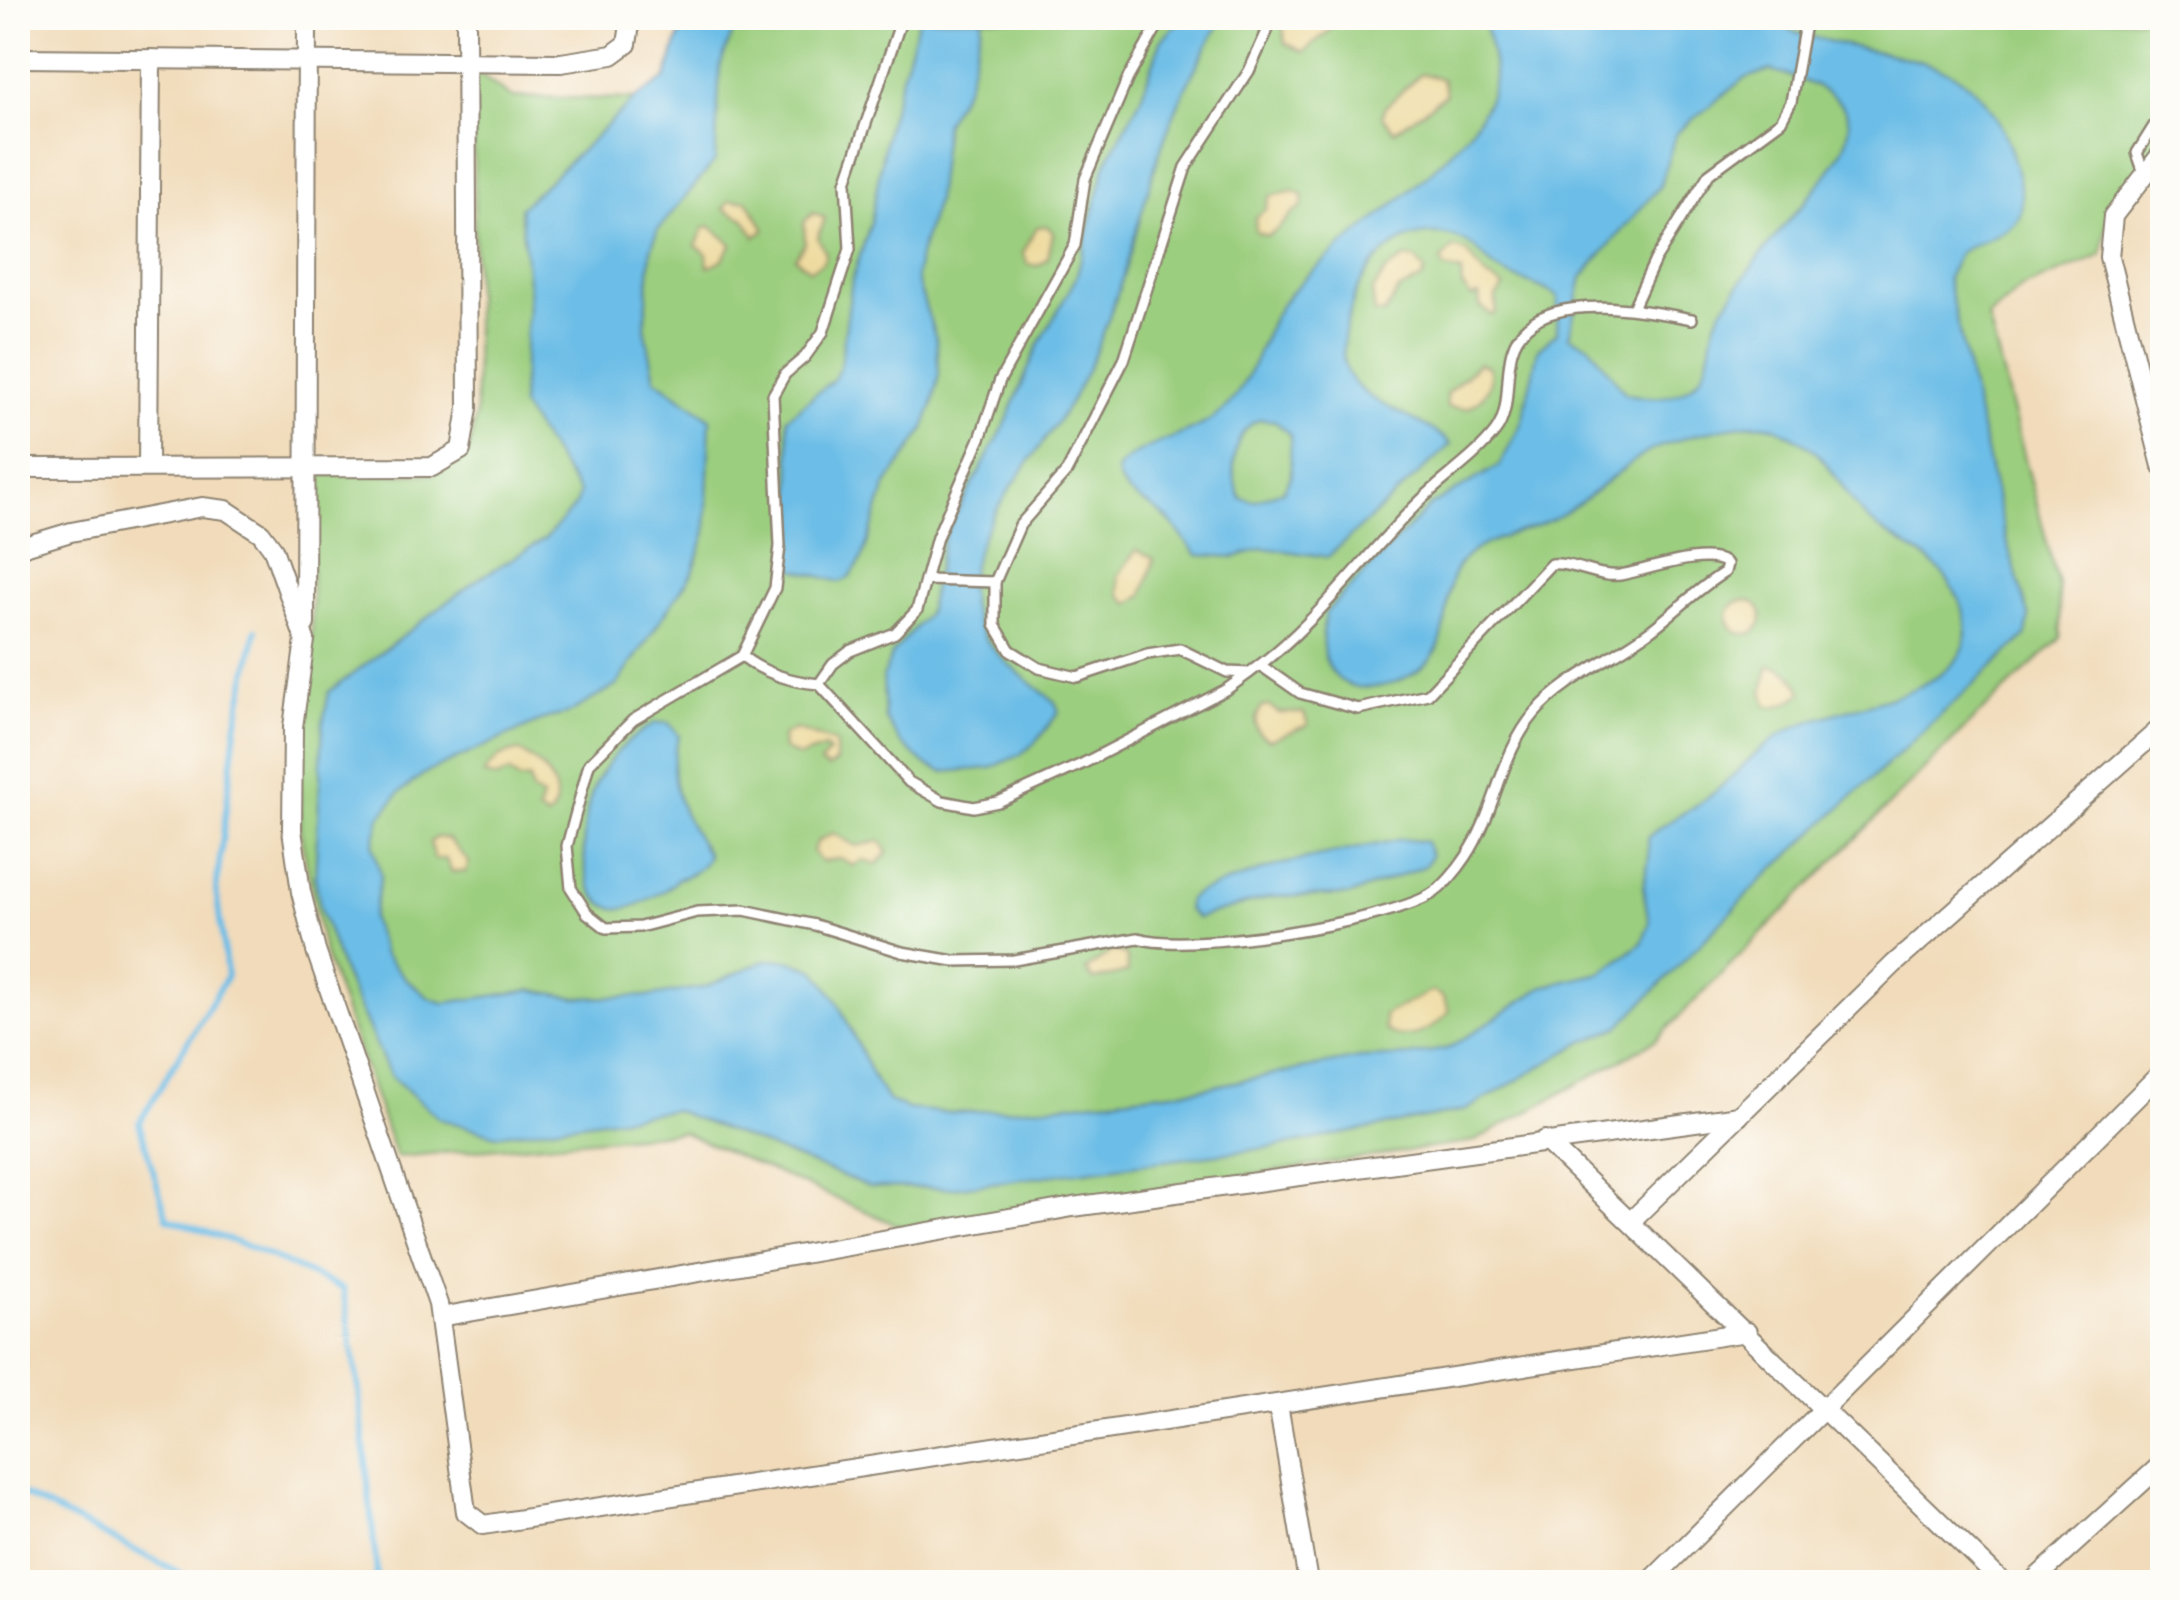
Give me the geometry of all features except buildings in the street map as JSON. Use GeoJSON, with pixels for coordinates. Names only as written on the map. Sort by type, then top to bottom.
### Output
{"type":"FeatureCollection","features":[{"type":"Feature","properties":{"kind":"street"},"geometry":{"type":"LineString","coordinates":[[307,18],[304,640],[293,727],[292,830],[301,892],[316,951],[429,1272],[440,1317],[466,1512],[491,1526],[1747,1332]]}},
{"type":"Feature","properties":{"kind":"street"},"geometry":{"type":"LineString","coordinates":[[18,468],[432,467],[450,460],[464,445],[468,408],[466,18]]}},
{"type":"Feature","properties":{"kind":"street"},"geometry":{"type":"LineString","coordinates":[[18,58],[561,63],[612,54],[627,44],[631,18]]}},
{"type":"Feature","properties":{"kind":"street"},"geometry":{"type":"LineString","coordinates":[[148,466],[151,59]]}},
{"type":"Feature","properties":{"kind":"street"},"geometry":{"type":"LineString","coordinates":[[2162,153],[2112,216],[2109,257],[2162,466]]}},
{"type":"Feature","properties":{"kind":"street"},"geometry":{"type":"LineString","coordinates":[[18,548],[71,532],[202,507],[226,510],[260,533],[273,549],[304,640]]}},
{"type":"Feature","properties":{"kind":"street"},"geometry":{"type":"LineString","coordinates":[[1630,1221],[1894,964],[2162,727]]}},
{"type":"Feature","properties":{"kind":"street"},"geometry":{"type":"LineString","coordinates":[[1650,1582],[2162,1072]]}},
{"type":"Feature","properties":{"kind":"street"},"geometry":{"type":"LineString","coordinates":[[440,1317],[1073,1206],[1738,1116]]}},
{"type":"Feature","properties":{"kind":"street"},"geometry":{"type":"LineString","coordinates":[[1546,1140],[1825,1406],[2002,1582]]}},
{"type":"Feature","properties":{"kind":"street"},"geometry":{"type":"LineString","coordinates":[[1278,1404],[1308,1582]]}},
{"type":"Feature","properties":{"kind":"street"},"geometry":{"type":"LineString","coordinates":[[2032,1582],[2162,1464]]}},
{"type":"Feature","properties":{"kind":"lane"},"geometry":{"type":"LineString","coordinates":[[902,18],[846,182],[850,249],[823,332],[805,357],[784,374],[773,395],[779,475],[776,588],[742,656],[633,720],[589,764],[567,846],[571,888],[587,913],[606,928],[640,927],[697,912],[744,910],[816,925],[902,952],[954,961],[1014,960],[1138,938],[1158,944],[1216,943],[1374,913],[1429,896],[1467,856],[1499,791],[1506,756],[1534,714],[1652,630],[1677,604],[1724,572],[1727,564],[1709,556],[1614,576],[1571,562],[1550,564],[1428,694],[1393,705],[1358,710],[1330,705],[1300,693],[1260,665]]}},
{"type":"Feature","properties":{"kind":"lane"},"geometry":{"type":"LineString","coordinates":[[820,684],[833,664],[850,651],[895,633],[916,610],[928,580],[937,536],[981,436],[1000,380],[1075,245],[1085,179],[1136,62],[1162,18]]}},
{"type":"Feature","properties":{"kind":"lane"},"geometry":{"type":"LineString","coordinates":[[1249,673],[1226,672],[1180,649],[1147,654],[1077,677],[1039,668],[1010,650],[996,624],[991,582],[1020,525],[1067,471],[1116,378],[1186,167],[1248,71],[1273,18]]}},
{"type":"Feature","properties":{"kind":"lane"},"geometry":{"type":"LineString","coordinates":[[1633,308],[1655,260],[1709,174],[1780,121],[1791,102],[1806,21]]}},
{"type":"Feature","properties":{"kind":"lane"},"geometry":{"type":"LineString","coordinates":[[2144,173],[2137,153],[2162,113]]}},
{"type":"Feature","properties":{"kind":"lane"},"geometry":{"type":"LineString","coordinates":[[742,656],[758,669],[794,682],[820,684],[909,782],[942,801],[974,807],[1049,780],[1182,714],[1249,673],[1312,620],[1418,502],[1496,432],[1506,410],[1515,342],[1527,326],[1548,313],[1587,308],[1633,308],[1692,319]]}},
{"type":"Feature","properties":{"kind":"lane"},"geometry":{"type":"LineString","coordinates":[[928,580],[991,582]]}},
{"type":"Feature","properties":{"kind":"green space"},"geometry":{"type":"Polygon","coordinates":[[[685,18],[2162,18],[2162,143],[2113,204],[2102,255],[2022,288],[1988,317],[2058,585],[2061,638],[1973,720],[1656,1040],[1475,1141],[904,1228],[682,1132],[396,1157],[324,952],[300,831],[301,725],[312,640],[311,473],[434,474],[468,454],[476,414],[473,70],[511,97],[635,99],[666,78],[685,18]]]}},
{"type":"Feature","properties":{"kind":"sand"},"geometry":{"type":"Polygon","coordinates":[[[1289,18],[1337,18],[1330,30],[1304,52],[1285,43],[1283,27],[1289,18]]]}},
{"type":"Feature","properties":{"kind":"sand"},"geometry":{"type":"Polygon","coordinates":[[[1421,73],[1442,79],[1446,94],[1395,131],[1382,117],[1384,108],[1421,73]]]}},
{"type":"Feature","properties":{"kind":"sand"},"geometry":{"type":"Polygon","coordinates":[[[1294,191],[1304,196],[1302,207],[1267,236],[1256,232],[1255,217],[1266,209],[1270,196],[1294,191]]]}},
{"type":"Feature","properties":{"kind":"sand"},"geometry":{"type":"Polygon","coordinates":[[[747,200],[765,229],[755,237],[745,219],[724,209],[729,201],[747,200]]]}},
{"type":"Feature","properties":{"kind":"sand"},"geometry":{"type":"Polygon","coordinates":[[[813,213],[825,218],[818,238],[826,253],[823,262],[810,270],[795,258],[805,243],[804,222],[813,213]]]}},
{"type":"Feature","properties":{"kind":"sand"},"geometry":{"type":"Polygon","coordinates":[[[710,226],[732,244],[722,260],[708,267],[707,254],[696,246],[704,228],[710,226]]]}},
{"type":"Feature","properties":{"kind":"sand"},"geometry":{"type":"Polygon","coordinates":[[[1047,226],[1053,233],[1048,258],[1038,266],[1028,264],[1023,253],[1037,227],[1047,226]]]}},
{"type":"Feature","properties":{"kind":"sand"},"geometry":{"type":"Polygon","coordinates":[[[1453,248],[1467,252],[1486,276],[1504,287],[1496,297],[1496,313],[1491,315],[1480,306],[1479,295],[1471,297],[1462,286],[1461,272],[1444,268],[1441,260],[1453,248]]]}},
{"type":"Feature","properties":{"kind":"sand"},"geometry":{"type":"Polygon","coordinates":[[[1405,258],[1415,259],[1425,271],[1422,279],[1398,291],[1384,314],[1375,313],[1372,292],[1386,271],[1405,258]]]}},
{"type":"Feature","properties":{"kind":"sand"},"geometry":{"type":"Polygon","coordinates":[[[1479,363],[1489,367],[1490,374],[1482,397],[1467,408],[1447,407],[1446,394],[1479,363]]]}},
{"type":"Feature","properties":{"kind":"sand"},"geometry":{"type":"Polygon","coordinates":[[[1136,550],[1154,559],[1143,595],[1129,604],[1120,594],[1118,576],[1136,550]]]}},
{"type":"Feature","properties":{"kind":"sand"},"geometry":{"type":"Polygon","coordinates":[[[1745,600],[1757,605],[1762,617],[1757,629],[1745,634],[1733,629],[1728,617],[1733,605],[1745,600]]]}},
{"type":"Feature","properties":{"kind":"sand"},"geometry":{"type":"Polygon","coordinates":[[[1768,666],[1789,673],[1802,692],[1786,703],[1767,705],[1763,692],[1768,666]]]}},
{"type":"Feature","properties":{"kind":"sand"},"geometry":{"type":"Polygon","coordinates":[[[1269,706],[1279,713],[1304,713],[1308,725],[1270,740],[1256,726],[1262,707],[1269,706]]]}},
{"type":"Feature","properties":{"kind":"sand"},"geometry":{"type":"Polygon","coordinates":[[[795,729],[836,743],[836,762],[828,768],[820,763],[829,752],[825,748],[799,757],[783,749],[782,736],[795,729]]]}},
{"type":"Feature","properties":{"kind":"sand"},"geometry":{"type":"Polygon","coordinates":[[[517,751],[544,770],[555,789],[554,809],[547,818],[538,811],[542,798],[532,792],[529,779],[520,780],[509,772],[497,778],[483,774],[500,756],[517,751]]]}},
{"type":"Feature","properties":{"kind":"sand"},"geometry":{"type":"Polygon","coordinates":[[[833,833],[856,846],[881,841],[888,853],[876,865],[864,860],[853,866],[841,858],[821,862],[813,851],[818,841],[833,833]]]}},
{"type":"Feature","properties":{"kind":"sand"},"geometry":{"type":"Polygon","coordinates":[[[437,837],[448,839],[469,862],[466,872],[452,872],[446,859],[434,859],[430,842],[437,837]]]}},
{"type":"Feature","properties":{"kind":"sand"},"geometry":{"type":"Polygon","coordinates":[[[1113,950],[1127,956],[1128,972],[1093,980],[1086,970],[1113,950]]]}},
{"type":"Feature","properties":{"kind":"sand"},"geometry":{"type":"Polygon","coordinates":[[[1432,991],[1443,997],[1449,1011],[1436,1024],[1411,1035],[1385,1030],[1384,1015],[1432,991]]]}},
{"type":"Feature","properties":{"kind":"water"},"geometry":{"type":"Polygon","coordinates":[[[685,18],[738,18],[720,66],[715,161],[657,231],[651,250],[645,327],[655,379],[710,418],[706,532],[693,572],[617,685],[567,714],[547,718],[425,773],[399,793],[380,817],[373,846],[381,876],[372,919],[383,953],[429,998],[444,1003],[533,990],[577,998],[651,996],[705,987],[766,960],[789,960],[815,970],[835,997],[876,1083],[889,1101],[908,1109],[953,1113],[1199,1089],[1359,1058],[1409,1056],[1449,1048],[1545,986],[1601,973],[1642,943],[1649,923],[1643,887],[1649,858],[1648,838],[1710,796],[1769,744],[1791,729],[1919,687],[1946,670],[1963,648],[1966,620],[1949,582],[1923,556],[1872,523],[1810,447],[1778,428],[1759,424],[1704,432],[1652,450],[1555,518],[1475,550],[1456,569],[1443,633],[1438,649],[1427,663],[1411,675],[1371,688],[1340,680],[1330,670],[1324,654],[1326,612],[1430,506],[1500,465],[1522,421],[1538,349],[1557,333],[1558,297],[1495,268],[1466,242],[1446,235],[1409,238],[1379,258],[1357,290],[1343,351],[1345,368],[1358,387],[1451,444],[1328,557],[1264,548],[1235,557],[1197,555],[1169,520],[1123,486],[1117,470],[1127,460],[1221,412],[1243,385],[1289,295],[1408,192],[1467,134],[1486,105],[1494,77],[1483,18],[1773,18],[1806,35],[1946,71],[1968,84],[1987,103],[2003,130],[2016,167],[2022,205],[2013,225],[1960,252],[1947,278],[2006,539],[2029,616],[2026,636],[1762,880],[1619,1027],[1581,1043],[1466,1110],[1275,1147],[952,1188],[870,1187],[674,1110],[496,1135],[440,1119],[390,1075],[342,970],[321,910],[315,879],[323,722],[329,692],[478,579],[545,539],[576,505],[579,493],[521,406],[529,289],[520,208],[635,99],[666,78],[685,18]],[[1770,70],[1743,79],[1676,133],[1660,186],[1582,277],[1569,337],[1589,345],[1625,393],[1667,396],[1683,391],[1699,378],[1722,310],[1843,149],[1849,130],[1846,113],[1833,97],[1809,83],[1770,70]],[[1261,419],[1243,432],[1235,453],[1237,488],[1241,498],[1254,501],[1283,491],[1291,476],[1290,435],[1275,421],[1261,419]]]}},
{"type":"Feature","properties":{"kind":"water"},"geometry":{"type":"Polygon","coordinates":[[[919,18],[983,18],[967,85],[945,122],[936,201],[916,278],[936,339],[939,374],[923,431],[886,486],[862,559],[850,577],[840,582],[787,567],[792,489],[787,418],[834,379],[840,367],[852,280],[871,222],[887,127],[919,18]]]}},
{"type":"Feature","properties":{"kind":"water"},"geometry":{"type":"Polygon","coordinates":[[[1183,18],[1223,18],[1166,136],[1120,287],[1089,366],[1062,414],[997,509],[974,559],[971,604],[985,638],[1010,666],[1055,702],[1059,712],[1035,743],[1018,756],[991,768],[943,772],[926,765],[900,742],[885,718],[883,677],[892,654],[927,614],[945,534],[1005,425],[1037,348],[1076,278],[1106,163],[1140,100],[1161,41],[1183,18]]]}},
{"type":"Feature","properties":{"kind":"water"},"geometry":{"type":"Polygon","coordinates":[[[655,723],[669,723],[679,736],[673,769],[678,798],[708,855],[696,871],[677,879],[667,889],[621,908],[604,904],[593,891],[586,871],[585,824],[589,801],[614,756],[655,723]]]}},
{"type":"Feature","properties":{"kind":"water"},"geometry":{"type":"Polygon","coordinates":[[[1402,839],[1426,842],[1431,856],[1425,866],[1350,895],[1270,897],[1197,918],[1187,909],[1189,899],[1198,893],[1278,865],[1402,839]]]}},
{"type":"Feature","properties":{"kind":"waterway"},"geometry":{"type":"LineString","coordinates":[[256,630],[237,721],[216,890],[227,976],[139,1123],[167,1218],[252,1248],[343,1289],[358,1383],[377,1574],[372,1582]]}},
{"type":"Feature","properties":{"kind":"waterway"},"geometry":{"type":"LineString","coordinates":[[18,1492],[198,1582]]}}]}
